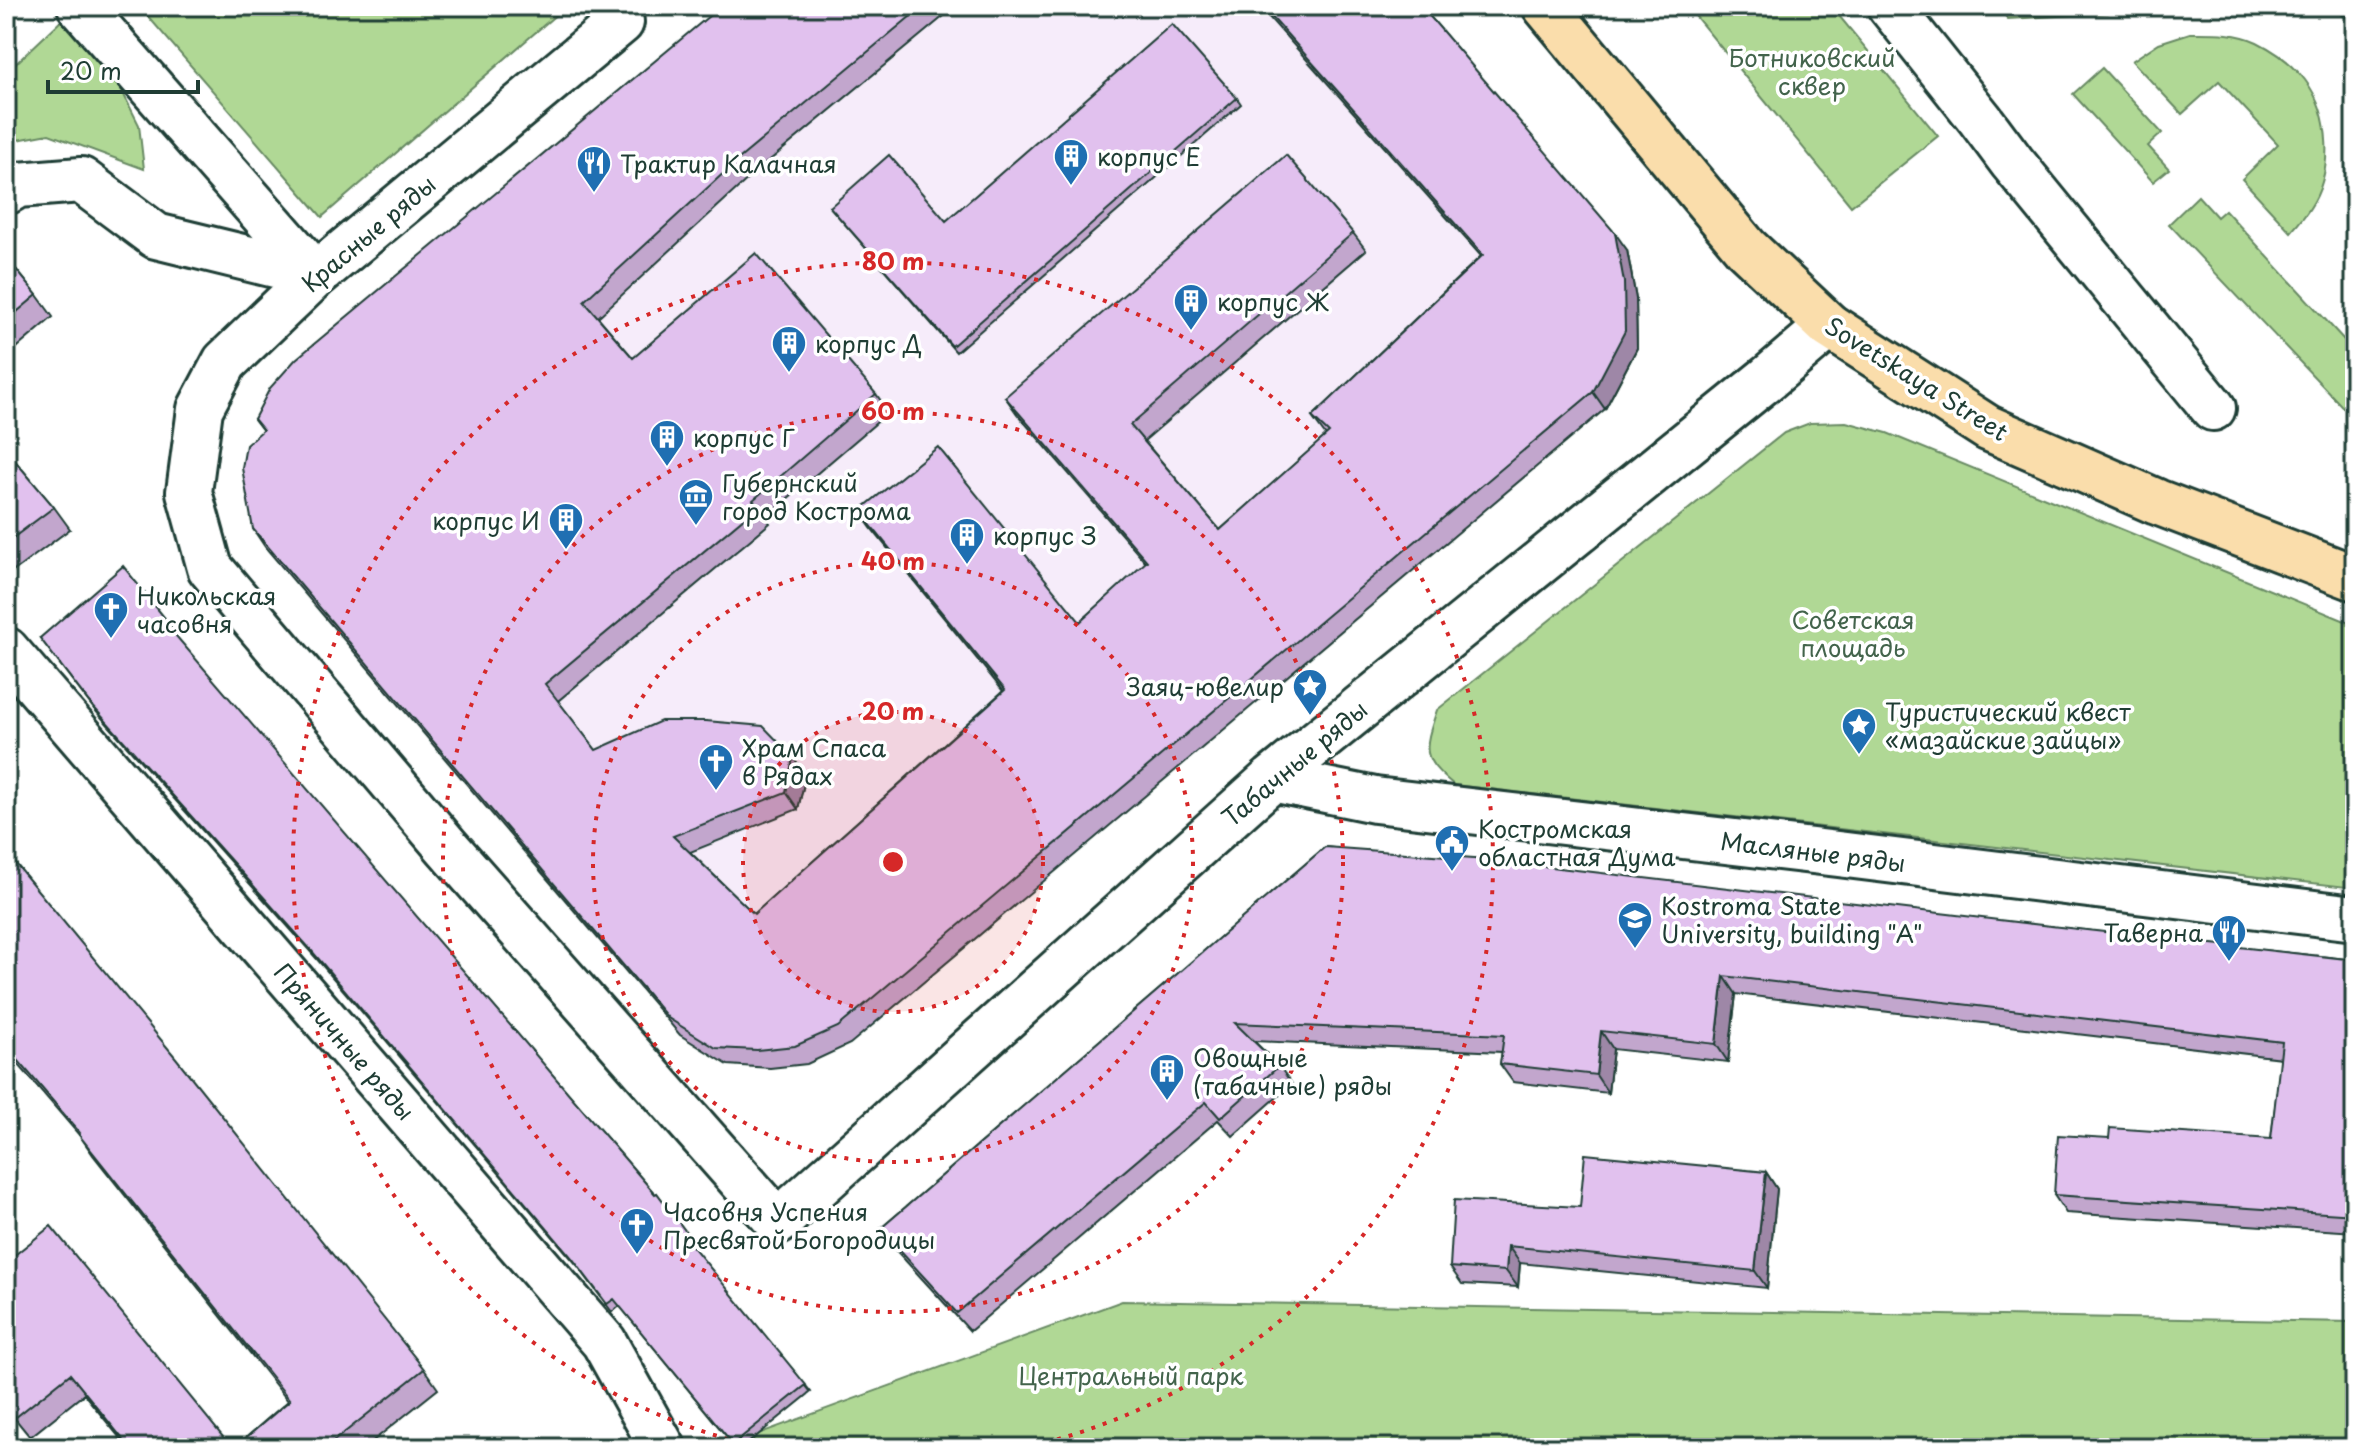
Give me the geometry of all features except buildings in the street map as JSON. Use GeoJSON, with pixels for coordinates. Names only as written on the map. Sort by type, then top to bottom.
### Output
{"type":"FeatureCollection","features":[{"type":"Feature","properties":{"kind":"main road","name":"Sovetskaya Street"},"geometry":{"type":"LineString","coordinates":[[1545,6],[1746,248],[1829,326],[1988,428],[2157,502],[2355,578]]}},
{"type":"Feature","properties":{"kind":"street"},"geometry":{"type":"LineString","coordinates":[[80,6],[316,275]]}},
{"type":"Feature","properties":{"kind":"street"},"geometry":{"type":"LineString","coordinates":[[1890,6],[2012,162],[2213,408]]}},
{"type":"Feature","properties":{"kind":"street","name":"Красные ряды"},"geometry":{"type":"LineString","coordinates":[[621,22],[316,275],[225,362],[200,409],[189,492],[210,568],[447,847],[778,1222]]}},
{"type":"Feature","properties":{"kind":"street"},"geometry":{"type":"LineString","coordinates":[[6,192],[18,185],[81,180],[156,236],[316,275]]}},
{"type":"Feature","properties":{"kind":"street","name":"Табачные ряды"},"geometry":{"type":"LineString","coordinates":[[778,1222],[1272,779],[1829,326]]}},
{"type":"Feature","properties":{"kind":"street","name":"Пряничные ряды"},"geometry":{"type":"LineString","coordinates":[[6,650],[604,1342],[663,1448]]}},
{"type":"Feature","properties":{"kind":"street","name":"Масляные ряды"},"geometry":{"type":"LineString","coordinates":[[1272,779],[1375,800],[2355,918]]}},
{"type":"Feature","properties":{"kind":"shaded area"},"geometry":{"type":"Polygon","coordinates":[[[956,6],[1259,6],[1495,272],[1341,450],[766,932],[608,767],[400,500],[752,175],[956,6]]]}},
{"type":"Feature","properties":{"kind":"green space"},"geometry":{"type":"Polygon","coordinates":[[[139,6],[566,6],[322,217],[139,6]]]}},
{"type":"Feature","properties":{"kind":"green space","name":"Ботниковский сквер"},"geometry":{"type":"Polygon","coordinates":[[[1687,6],[1831,6],[1938,136],[1851,206],[1687,6]]]}},
{"type":"Feature","properties":{"kind":"green space"},"geometry":{"type":"Polygon","coordinates":[[[1996,6],[2115,6],[2108,13],[2008,19],[1996,6]]]}},
{"type":"Feature","properties":{"kind":"green space"},"geometry":{"type":"Polygon","coordinates":[[[64,18],[115,77],[139,125],[144,169],[49,134],[6,142],[6,73],[64,18]]]}},
{"type":"Feature","properties":{"kind":"green space"},"geometry":{"type":"Polygon","coordinates":[[[2190,33],[2233,35],[2257,42],[2289,63],[2314,94],[2324,126],[2326,161],[2318,194],[2291,232],[2242,179],[2278,144],[2219,81],[2182,114],[2132,61],[2159,43],[2190,33]]]}},
{"type":"Feature","properties":{"kind":"green space"},"geometry":{"type":"Polygon","coordinates":[[[2102,68],[2162,133],[2148,146],[2169,169],[2153,182],[2073,94],[2102,68]]]}},
{"type":"Feature","properties":{"kind":"green space"},"geometry":{"type":"Polygon","coordinates":[[[2198,196],[2217,217],[2225,210],[2355,352],[2355,420],[2169,224],[2198,196]]]}},
{"type":"Feature","properties":{"kind":"green space","name":"Советская площадь"},"geometry":{"type":"Polygon","coordinates":[[[1846,422],[1887,433],[2355,625],[2355,888],[1454,785],[1435,767],[1430,760],[1428,744],[1437,710],[1784,433],[1810,423],[1846,422]]]}},
{"type":"Feature","properties":{"kind":"green space","name":"Центральный парк"},"geometry":{"type":"Polygon","coordinates":[[[1122,1301],[2355,1322],[2355,1448],[743,1448],[747,1438],[1122,1301]]]}},
{"type":"Feature","properties":{"kind":"place","name":"корпус Е"},"geometry":{"type":"Point","coordinates":[1071,187]}},
{"type":"Feature","properties":{"kind":"place","name":"Трактир Калачная"},"geometry":{"type":"Point","coordinates":[594,194]}},
{"type":"Feature","properties":{"kind":"place","name":"корпус Ж"},"geometry":{"type":"Point","coordinates":[1191,332]}},
{"type":"Feature","properties":{"kind":"place","name":"корпус Д"},"geometry":{"type":"Point","coordinates":[789,374]}},
{"type":"Feature","properties":{"kind":"place","name":"корпус Г"},"geometry":{"type":"Point","coordinates":[667,468]}},
{"type":"Feature","properties":{"kind":"place","name":"Губернский город Кострома"},"geometry":{"type":"Point","coordinates":[696,527]}},
{"type":"Feature","properties":{"kind":"place","name":"корпус И"},"geometry":{"type":"Point","coordinates":[566,551]}},
{"type":"Feature","properties":{"kind":"place","name":"корпус З"},"geometry":{"type":"Point","coordinates":[967,566]}},
{"type":"Feature","properties":{"kind":"place","name":"Никольская часовня"},"geometry":{"type":"Point","coordinates":[111,640]}},
{"type":"Feature","properties":{"kind":"place","name":"Заяц-ювелир"},"geometry":{"type":"Point","coordinates":[1310,717]}},
{"type":"Feature","properties":{"kind":"place","name":"Туристический квест «мазайские зайцы»"},"geometry":{"type":"Point","coordinates":[1859,756]}},
{"type":"Feature","properties":{"kind":"place","name":"Храм Спаса в Рядах"},"geometry":{"type":"Point","coordinates":[716,792]}},
{"type":"Feature","properties":{"kind":"place","name":"Костромская областная Дума"},"geometry":{"type":"Point","coordinates":[1452,873]}},
{"type":"Feature","properties":{"kind":"place","name":"Kostroma State University, building \"A\""},"geometry":{"type":"Point","coordinates":[1635,950]}},
{"type":"Feature","properties":{"kind":"place","name":"Таверна"},"geometry":{"type":"Point","coordinates":[2229,963]}},
{"type":"Feature","properties":{"kind":"place","name":"Овощные (табачные) ряды"},"geometry":{"type":"Point","coordinates":[1167,1102]}},
{"type":"Feature","properties":{"kind":"place","name":"Часовня Успения Пресвятой Богородицы"},"geometry":{"type":"Point","coordinates":[637,1256]}}]}
